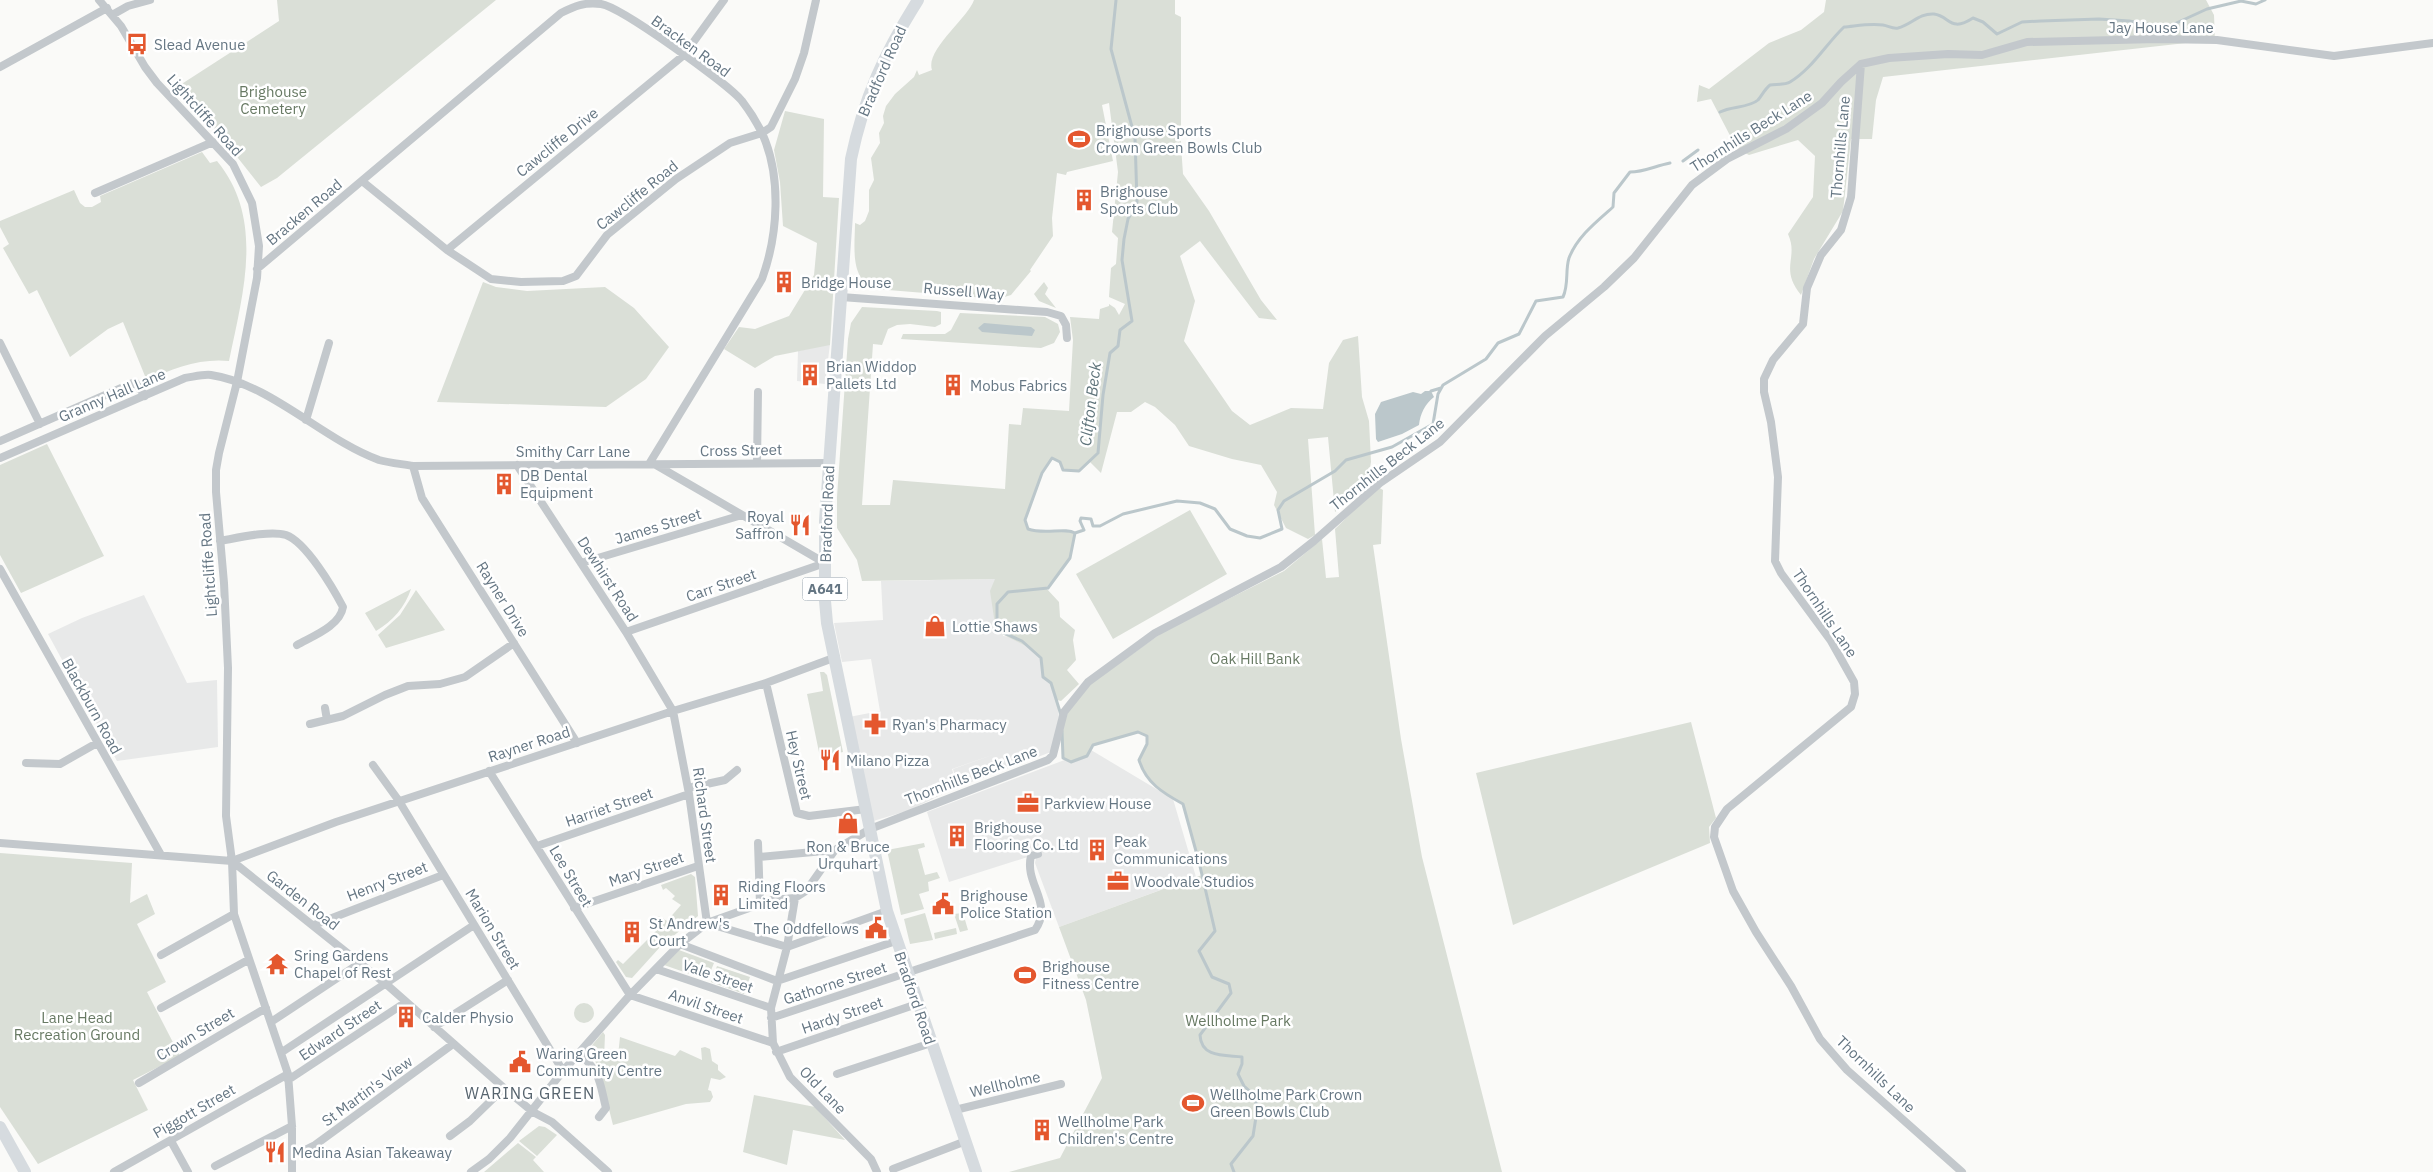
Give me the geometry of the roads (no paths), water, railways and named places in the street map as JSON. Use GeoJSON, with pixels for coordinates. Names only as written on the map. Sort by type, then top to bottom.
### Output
{"type":"FeatureCollection","features":[{"type":"Feature","properties":{"kind":"main road","name":"Bradford Road"},"geometry":{"type":"LineString","coordinates":[[918,0],[893,39],[860,118],[847,193],[829,463],[825,563],[827,623],[836,657],[887,911],[917,1004],[976,1172]]}},
{"type":"Feature","properties":{"kind":"main road"},"geometry":{"type":"LineString","coordinates":[[0,1127],[25,1172]]}},
{"type":"Feature","properties":{"kind":"street"},"geometry":{"type":"LineString","coordinates":[[112,15],[128,6],[150,0]]}},
{"type":"Feature","properties":{"kind":"street","name":"Cawcliffe Drive"},"geometry":{"type":"LineString","coordinates":[[448,250],[684,55],[724,0]]}},
{"type":"Feature","properties":{"kind":"street"},"geometry":{"type":"LineString","coordinates":[[762,133],[771,127],[795,79],[804,53],[816,0]]}},
{"type":"Feature","properties":{"kind":"street"},"geometry":{"type":"LineString","coordinates":[[0,67],[104,3]]}},
{"type":"Feature","properties":{"kind":"street","name":"Lightcliffe Road"},"geometry":{"type":"LineString","coordinates":[[104,3],[157,83],[233,164],[252,203],[259,246],[257,269],[237,382],[216,470],[228,668],[226,816],[232,861],[234,914],[248,960],[282,1052],[288,1077],[292,1126],[292,1172]]}},
{"type":"Feature","properties":{"kind":"street","name":"Bracken Road"},"geometry":{"type":"LineString","coordinates":[[257,269],[561,13],[582,3],[602,4],[617,10],[684,55],[741,100],[762,133],[771,159],[774,192],[774,226],[770,255],[762,279],[652,464]]}},
{"type":"Feature","properties":{"kind":"street","name":"Jay House Lane"},"geometry":{"type":"LineString","coordinates":[[1889,58],[1948,54],[1982,55],[2027,42],[2158,39],[2218,40],[2334,56],[2433,43]]}},
{"type":"Feature","properties":{"kind":"street","name":"Thornhills Beck Lane"},"geometry":{"type":"LineString","coordinates":[[870,829],[1048,760],[1053,755],[1064,712],[1094,676],[1154,633],[1281,567],[1314,541],[1380,483],[1440,442],[1545,336],[1604,287],[1634,258],[1692,185],[1727,159],[1786,129],[1822,103],[1841,82],[1862,64],[1889,58]]}},
{"type":"Feature","properties":{"kind":"street","name":"Thornhills Lane"},"geometry":{"type":"LineString","coordinates":[[1862,64],[1851,197],[1841,230],[1821,255],[1806,288],[1803,324],[1766,370],[1764,386],[1778,477],[1775,561],[1781,573],[1831,641],[1854,682],[1855,694],[1851,707],[1727,809],[1715,827],[1714,837],[1733,891],[1756,932],[1791,986],[1820,1039],[1847,1070],[1962,1172]]}},
{"type":"Feature","properties":{"kind":"street","name":"Cawcliffe Road"},"geometry":{"type":"LineString","coordinates":[[362,181],[448,250],[491,279],[521,282],[563,282],[576,276],[607,235],[676,179],[730,143],[762,133]]}},
{"type":"Feature","properties":{"kind":"street"},"geometry":{"type":"LineString","coordinates":[[95,193],[213,142]]}},
{"type":"Feature","properties":{"kind":"street","name":"Russell Way"},"geometry":{"type":"LineString","coordinates":[[840,297],[1047,312],[1061,316],[1066,325],[1067,338]]}},
{"type":"Feature","properties":{"kind":"street"},"geometry":{"type":"LineString","coordinates":[[0,343],[40,424]]}},
{"type":"Feature","properties":{"kind":"street"},"geometry":{"type":"LineString","coordinates":[[306,420],[328,343]]}},
{"type":"Feature","properties":{"kind":"street","name":"Granny Hall Lane"},"geometry":{"type":"LineString","coordinates":[[0,458],[184,378],[209,374],[237,382]]}},
{"type":"Feature","properties":{"kind":"street"},"geometry":{"type":"LineString","coordinates":[[0,442],[136,382],[145,396]]}},
{"type":"Feature","properties":{"kind":"street","name":"Smithy Carr Lane"},"geometry":{"type":"LineString","coordinates":[[237,382],[267,396],[334,438],[380,460],[413,466],[652,464]]}},
{"type":"Feature","properties":{"kind":"street"},"geometry":{"type":"LineString","coordinates":[[757,464],[758,392]]}},
{"type":"Feature","properties":{"kind":"street","name":"Cross Street"},"geometry":{"type":"LineString","coordinates":[[652,464],[829,463]]}},
{"type":"Feature","properties":{"kind":"street"},"geometry":{"type":"LineString","coordinates":[[652,464],[825,563]]}},
{"type":"Feature","properties":{"kind":"street","name":"Dewhirst Road"},"geometry":{"type":"LineString","coordinates":[[517,465],[626,632],[673,711]]}},
{"type":"Feature","properties":{"kind":"street","name":"Rayner Drive"},"geometry":{"type":"LineString","coordinates":[[413,466],[422,498],[578,743]]}},
{"type":"Feature","properties":{"kind":"street","name":"James Street"},"geometry":{"type":"LineString","coordinates":[[581,563],[742,515]]}},
{"type":"Feature","properties":{"kind":"street"},"geometry":{"type":"LineString","coordinates":[[220,541],[250,536],[284,534],[296,540],[305,550],[343,607],[342,612],[334,623],[297,645]]}},
{"type":"Feature","properties":{"kind":"street","name":"Carr Street"},"geometry":{"type":"LineString","coordinates":[[626,632],[825,563]]}},
{"type":"Feature","properties":{"kind":"street","name":"Blackburn Road"},"geometry":{"type":"LineString","coordinates":[[0,569],[160,855]]}},
{"type":"Feature","properties":{"kind":"street"},"geometry":{"type":"LineString","coordinates":[[310,724],[343,716],[408,686],[440,684],[465,677],[514,643]]}},
{"type":"Feature","properties":{"kind":"street","name":"Rayner Road"},"geometry":{"type":"LineString","coordinates":[[232,861],[398,801],[673,711],[766,683],[836,657]]}},
{"type":"Feature","properties":{"kind":"street","name":"Hey Street"},"geometry":{"type":"LineString","coordinates":[[766,683],[797,814],[809,816],[866,809]]}},
{"type":"Feature","properties":{"kind":"street"},"geometry":{"type":"LineString","coordinates":[[325,708],[327,720]]}},
{"type":"Feature","properties":{"kind":"street","name":"Richard Street"},"geometry":{"type":"LineString","coordinates":[[673,711],[688,791],[707,923]]}},
{"type":"Feature","properties":{"kind":"street"},"geometry":{"type":"LineString","coordinates":[[26,762],[60,764],[97,743]]}},
{"type":"Feature","properties":{"kind":"street","name":"Marion Street"},"geometry":{"type":"LineString","coordinates":[[373,765],[398,801],[564,1071]]}},
{"type":"Feature","properties":{"kind":"street","name":"Harriet Street"},"geometry":{"type":"LineString","coordinates":[[537,846],[688,791],[725,780],[737,770]]}},
{"type":"Feature","properties":{"kind":"street","name":"Lee Street"},"geometry":{"type":"LineString","coordinates":[[489,771],[630,995]]}},
{"type":"Feature","properties":{"kind":"street"},"geometry":{"type":"LineString","coordinates":[[471,1172],[496,1152],[533,1112],[579,1053],[630,995],[680,944],[707,923],[772,900],[795,898],[806,891],[835,850],[870,829]]}},
{"type":"Feature","properties":{"kind":"street"},"geometry":{"type":"LineString","coordinates":[[0,843],[232,861]]}},
{"type":"Feature","properties":{"kind":"street"},"geometry":{"type":"LineString","coordinates":[[758,843],[760,904]]}},
{"type":"Feature","properties":{"kind":"street"},"geometry":{"type":"LineString","coordinates":[[759,857],[835,850]]}},
{"type":"Feature","properties":{"kind":"street","name":"Gathorne Street"},"geometry":{"type":"LineString","coordinates":[[771,1018],[908,974],[1035,930],[1042,921],[1043,910],[1028,865],[1030,856],[1038,854]]}},
{"type":"Feature","properties":{"kind":"street","name":"Garden Road"},"geometry":{"type":"LineString","coordinates":[[232,861],[386,984],[504,1088],[533,1112],[552,1122],[608,1172]]}},
{"type":"Feature","properties":{"kind":"street","name":"Mary Street"},"geometry":{"type":"LineString","coordinates":[[574,908],[698,866]]}},
{"type":"Feature","properties":{"kind":"street","name":"Henry Street"},"geometry":{"type":"LineString","coordinates":[[314,925],[443,875]]}},
{"type":"Feature","properties":{"kind":"street","name":"Old Lane"},"geometry":{"type":"LineString","coordinates":[[795,898],[787,947],[770,1008],[773,1043],[790,1077],[871,1159],[878,1172]]}},
{"type":"Feature","properties":{"kind":"street"},"geometry":{"type":"LineString","coordinates":[[707,923],[787,947],[887,911]]}},
{"type":"Feature","properties":{"kind":"street"},"geometry":{"type":"LineString","coordinates":[[161,955],[234,914]]}},
{"type":"Feature","properties":{"kind":"street"},"geometry":{"type":"LineString","coordinates":[[282,1052],[474,926]]}},
{"type":"Feature","properties":{"kind":"street"},"geometry":{"type":"LineString","coordinates":[[680,944],[777,981],[896,941]]}},
{"type":"Feature","properties":{"kind":"street"},"geometry":{"type":"LineString","coordinates":[[161,1008],[248,960]]}},
{"type":"Feature","properties":{"kind":"street"},"geometry":{"type":"LineString","coordinates":[[271,1022],[360,963]]}},
{"type":"Feature","properties":{"kind":"street","name":"Vale Street"},"geometry":{"type":"LineString","coordinates":[[656,969],[770,1008]]}},
{"type":"Feature","properties":{"kind":"street"},"geometry":{"type":"LineString","coordinates":[[434,1027],[508,980]]}},
{"type":"Feature","properties":{"kind":"street","name":"Anvil Street"},"geometry":{"type":"LineString","coordinates":[[630,995],[773,1043]]}},
{"type":"Feature","properties":{"kind":"street","name":"Edward Street"},"geometry":{"type":"LineString","coordinates":[[288,1077],[406,1002]]}},
{"type":"Feature","properties":{"kind":"street","name":"Hardy Street"},"geometry":{"type":"LineString","coordinates":[[776,1052],[917,1004]]}},
{"type":"Feature","properties":{"kind":"street","name":"Crown Street"},"geometry":{"type":"LineString","coordinates":[[139,1083],[266,1008]]}},
{"type":"Feature","properties":{"kind":"street"},"geometry":{"type":"LineString","coordinates":[[837,1074],[931,1043]]}},
{"type":"Feature","properties":{"kind":"street","name":"St Martin's View"},"geometry":{"type":"LineString","coordinates":[[293,1152],[305,1150],[315,1145],[453,1044]]}},
{"type":"Feature","properties":{"kind":"street"},"geometry":{"type":"LineString","coordinates":[[579,1053],[594,1067],[598,1076],[606,1108],[599,1117]]}},
{"type":"Feature","properties":{"kind":"street","name":"Piggott Street"},"geometry":{"type":"LineString","coordinates":[[114,1172],[126,1169],[171,1141],[288,1077]]}},
{"type":"Feature","properties":{"kind":"street","name":"Wellholme"},"geometry":{"type":"LineString","coordinates":[[954,1110],[1061,1084]]}},
{"type":"Feature","properties":{"kind":"street"},"geometry":{"type":"LineString","coordinates":[[450,1136],[470,1121],[504,1088]]}},
{"type":"Feature","properties":{"kind":"street"},"geometry":{"type":"LineString","coordinates":[[215,1166],[292,1126]]}},
{"type":"Feature","properties":{"kind":"street"},"geometry":{"type":"LineString","coordinates":[[171,1141],[188,1172]]}},
{"type":"Feature","properties":{"kind":"street"},"geometry":{"type":"LineString","coordinates":[[894,1169],[966,1141]]}},
{"type":"Feature","properties":{"kind":"waterway","name":"Clifton Beck"},"geometry":{"type":"LineString","coordinates":[[1061,715],[1051,683],[1043,677],[1041,658],[1022,641],[997,630],[997,604],[1008,592],[1048,588],[1070,558],[1075,533],[1071,531],[1034,531],[1028,529],[1025,520],[1042,473],[1052,458],[1060,462],[1063,470],[1079,471],[1098,453],[1103,395],[1110,353],[1118,346],[1120,330],[1132,321],[1122,260],[1128,219],[1137,202],[1135,138],[1111,49],[1116,0]]}},
{"type":"Feature","properties":{"kind":"waterway"},"geometry":{"type":"LineString","coordinates":[[1720,112],[1754,103],[1770,85],[1788,83],[1798,77],[1844,27],[1873,24],[1898,28],[1929,14],[1939,15],[1955,24],[1973,18],[1983,22],[1997,34],[2022,22],[2041,21],[2099,19],[2129,21],[2158,26],[2172,25],[2207,9],[2241,1],[2256,4],[2265,0]]}},
{"type":"Feature","properties":{"kind":"waterway"},"geometry":{"type":"LineString","coordinates":[[1683,161],[1698,150]]}},
{"type":"Feature","properties":{"kind":"waterway"},"geometry":{"type":"LineString","coordinates":[[1075,533],[1084,530],[1080,521],[1081,518],[1091,519],[1093,526],[1100,526],[1123,514],[1177,501],[1200,503],[1215,509],[1230,529],[1247,536],[1260,538],[1282,529],[1278,510],[1284,501],[1335,471],[1346,460],[1392,447],[1433,424],[1438,394],[1443,385],[1486,359],[1498,343],[1519,334],[1536,301],[1563,297],[1572,250],[1588,230],[1613,207],[1614,193],[1630,172],[1670,163]]}},
{"type":"Feature","properties":{"kind":"waterway"},"geometry":{"type":"LineString","coordinates":[[1431,391],[1441,388]]}},
{"type":"Feature","properties":{"kind":"waterway","name":"Clifton Beck"},"geometry":{"type":"LineString","coordinates":[[1062,731],[1063,758],[1071,762],[1087,756],[1093,745],[1138,732],[1147,736],[1147,744],[1139,760],[1142,768],[1156,786],[1183,804],[1215,931],[1199,951],[1212,977],[1229,984],[1231,993],[1200,1035],[1201,1042],[1209,1052],[1242,1057],[1242,1064],[1238,1074],[1244,1086],[1256,1097],[1256,1117],[1253,1136],[1231,1164],[1234,1172]]}},
{"type":"Feature","properties":{"kind":"place","name":"Slead Avenue"},"geometry":{"type":"Point","coordinates":[137,44]}},
{"type":"Feature","properties":{"kind":"place","name":"Brighouse Sports Crown Green Bowls Club"},"geometry":{"type":"Point","coordinates":[1079,139]}},
{"type":"Feature","properties":{"kind":"place","name":"Brighouse Sports Club"},"geometry":{"type":"Point","coordinates":[1084,200]}},
{"type":"Feature","properties":{"kind":"place","name":"Bridge House"},"geometry":{"type":"Point","coordinates":[784,282]}},
{"type":"Feature","properties":{"kind":"place","name":"Brian Widdop Pallets Ltd"},"geometry":{"type":"Point","coordinates":[810,375]}},
{"type":"Feature","properties":{"kind":"place","name":"Mobus Fabrics"},"geometry":{"type":"Point","coordinates":[953,385]}},
{"type":"Feature","properties":{"kind":"place","name":"DB Dental Equipment"},"geometry":{"type":"Point","coordinates":[504,484]}},
{"type":"Feature","properties":{"kind":"place","name":"Royal Saffron"},"geometry":{"type":"Point","coordinates":[800,525]}},
{"type":"Feature","properties":{"kind":"place","name":"Lottie Shaws"},"geometry":{"type":"Point","coordinates":[935,626]}},
{"type":"Feature","properties":{"kind":"place","name":"Ryan's Pharmacy"},"geometry":{"type":"Point","coordinates":[875,724]}},
{"type":"Feature","properties":{"kind":"place","name":"Milano Pizza"},"geometry":{"type":"Point","coordinates":[830,760]}},
{"type":"Feature","properties":{"kind":"place","name":"Parkview House"},"geometry":{"type":"Point","coordinates":[1028,803]}},
{"type":"Feature","properties":{"kind":"place","name":"Ron & Bruce Urquhart"},"geometry":{"type":"Point","coordinates":[848,823]}},
{"type":"Feature","properties":{"kind":"place","name":"Brighouse Flooring Co. Ltd"},"geometry":{"type":"Point","coordinates":[957,836]}},
{"type":"Feature","properties":{"kind":"place","name":"Peak Communications"},"geometry":{"type":"Point","coordinates":[1097,850]}},
{"type":"Feature","properties":{"kind":"place","name":"Woodvale Studios"},"geometry":{"type":"Point","coordinates":[1118,881]}},
{"type":"Feature","properties":{"kind":"place","name":"Riding Floors Limited"},"geometry":{"type":"Point","coordinates":[721,895]}},
{"type":"Feature","properties":{"kind":"place","name":"Brighouse Police Station"},"geometry":{"type":"Point","coordinates":[943,904]}},
{"type":"Feature","properties":{"kind":"place","name":"The Oddfellows"},"geometry":{"type":"Point","coordinates":[876,928]}},
{"type":"Feature","properties":{"kind":"place","name":"St Andrew's Court"},"geometry":{"type":"Point","coordinates":[632,932]}},
{"type":"Feature","properties":{"kind":"place","name":"Sring Gardens Chapel of Rest"},"geometry":{"type":"Point","coordinates":[277,964]}},
{"type":"Feature","properties":{"kind":"place","name":"Brighouse Fitness Centre"},"geometry":{"type":"Point","coordinates":[1025,975]}},
{"type":"Feature","properties":{"kind":"place","name":"Calder Physio"},"geometry":{"type":"Point","coordinates":[406,1017]}},
{"type":"Feature","properties":{"kind":"place","name":"Waring Green Community Centre"},"geometry":{"type":"Point","coordinates":[520,1062]}},
{"type":"Feature","properties":{"kind":"place","name":"Wellholme Park Crown Green Bowls Club"},"geometry":{"type":"Point","coordinates":[1193,1103]}},
{"type":"Feature","properties":{"kind":"place","name":"Wellholme Park Children's Centre"},"geometry":{"type":"Point","coordinates":[1042,1130]}},
{"type":"Feature","properties":{"kind":"place","name":"Medina Asian Takeaway"},"geometry":{"type":"Point","coordinates":[275,1152]}},
{"type":"Feature","properties":{"kind":"district","name":"WARING GREEN"},"geometry":{"type":"Point","coordinates":[530,1093]}},
{"type":"Feature","properties":{"kind":"park label","name":"Brighouse Cemetery"},"geometry":{"type":"Point","coordinates":[273,100]}},
{"type":"Feature","properties":{"kind":"park label","name":"Oak Hill Bank"},"geometry":{"type":"Point","coordinates":[1255,658]}},
{"type":"Feature","properties":{"kind":"park label","name":"Wellholme Park"},"geometry":{"type":"Point","coordinates":[1238,1020]}},
{"type":"Feature","properties":{"kind":"park label","name":"Lane Head Recreation Ground"},"geometry":{"type":"Point","coordinates":[77,1026]}}]}
